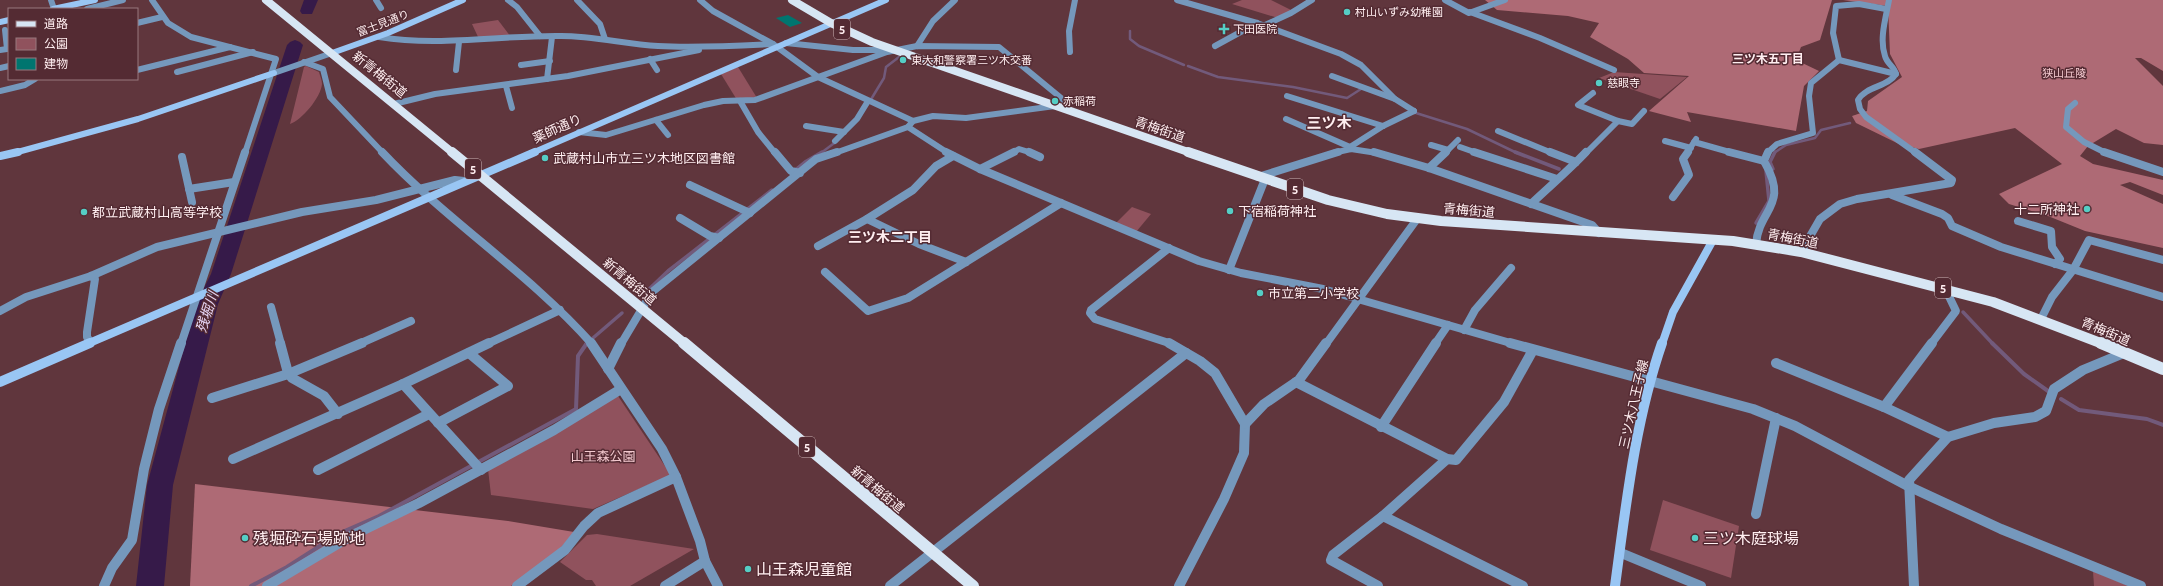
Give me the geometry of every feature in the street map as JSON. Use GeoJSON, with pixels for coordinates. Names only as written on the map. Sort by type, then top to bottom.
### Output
{"type":"FeatureCollection","features":[{"type":"Feature","properties":{"kind":"main road","name":"新青梅街道"},"geometry":{"type":"LineString","coordinates":[[266,0],[481,175],[973,586]]}},
{"type":"Feature","properties":{"kind":"main road","name":"青梅街道"},"geometry":{"type":"LineString","coordinates":[[792,0],[831,23],[863,39],[1059,108],[1341,204],[1418,219],[1712,240],[1756,244],[1801,252],[1946,288],[2041,319],[2163,369]]}},
{"type":"Feature","properties":{"kind":"street"},"geometry":{"type":"LineString","coordinates":[[58,8],[95,0]]}},
{"type":"Feature","properties":{"kind":"street"},"geometry":{"type":"LineString","coordinates":[[95,8],[110,6],[123,0]]}},
{"type":"Feature","properties":{"kind":"street"},"geometry":{"type":"LineString","coordinates":[[104,586],[112,568],[132,540],[144,469],[159,409],[220,232],[234,182],[273,74],[276,59],[255,52],[196,40],[181,32],[162,17],[152,0]]}},
{"type":"Feature","properties":{"kind":"street"},"geometry":{"type":"LineString","coordinates":[[376,0],[381,8]]}},
{"type":"Feature","properties":{"kind":"street","name":"富士見通り"},"geometry":{"type":"LineString","coordinates":[[332,53],[379,37],[464,0]]}},
{"type":"Feature","properties":{"kind":"street"},"geometry":{"type":"LineString","coordinates":[[508,0],[517,7],[540,36]]}},
{"type":"Feature","properties":{"kind":"street"},"geometry":{"type":"LineString","coordinates":[[578,0],[600,24],[605,39]]}},
{"type":"Feature","properties":{"kind":"street"},"geometry":{"type":"LineString","coordinates":[[700,0],[713,11],[775,45],[818,77],[914,121]]}},
{"type":"Feature","properties":{"kind":"street","name":"薬師通り"},"geometry":{"type":"LineString","coordinates":[[0,382],[481,175],[775,45],[786,43],[879,1],[886,0]]}},
{"type":"Feature","properties":{"kind":"street"},"geometry":{"type":"LineString","coordinates":[[916,46],[922,35],[941,10],[955,0]]}},
{"type":"Feature","properties":{"kind":"street"},"geometry":{"type":"LineString","coordinates":[[1070,52],[1069,30],[1075,0]]}},
{"type":"Feature","properties":{"kind":"street"},"geometry":{"type":"LineString","coordinates":[[1177,0],[1257,23],[1341,54],[1361,65],[1395,99]]}},
{"type":"Feature","properties":{"kind":"street"},"geometry":{"type":"LineString","coordinates":[[1264,26],[1291,13],[1312,0]]}},
{"type":"Feature","properties":{"kind":"street"},"geometry":{"type":"LineString","coordinates":[[1445,0],[1470,12],[1540,38],[1614,70]]}},
{"type":"Feature","properties":{"kind":"street"},"geometry":{"type":"LineString","coordinates":[[1470,12],[1504,0]]}},
{"type":"Feature","properties":{"kind":"street"},"geometry":{"type":"LineString","coordinates":[[1801,252],[1823,216],[1841,203],[1851,199],[1892,195],[1951,183],[1952,180],[1945,173],[1866,117],[1860,109],[1858,100],[1861,95],[1893,79],[1896,74],[1895,69],[1886,61],[1883,55],[1888,0]]}},
{"type":"Feature","properties":{"kind":"street"},"geometry":{"type":"LineString","coordinates":[[1840,60],[1836,51],[1832,20],[1836,6],[1859,4],[1886,9]]}},
{"type":"Feature","properties":{"kind":"street"},"geometry":{"type":"LineString","coordinates":[[138,23],[162,17]]}},
{"type":"Feature","properties":{"kind":"street"},"geometry":{"type":"LineString","coordinates":[[1215,46],[1257,23]]}},
{"type":"Feature","properties":{"kind":"street"},"geometry":{"type":"LineString","coordinates":[[0,50],[7,49],[5,30]]}},
{"type":"Feature","properties":{"kind":"street"},"geometry":{"type":"LineString","coordinates":[[379,37],[395,40],[459,42],[540,36],[605,39],[657,46],[715,47],[775,45]]}},
{"type":"Feature","properties":{"kind":"street"},"geometry":{"type":"LineString","coordinates":[[547,79],[552,37]]}},
{"type":"Feature","properties":{"kind":"street"},"geometry":{"type":"LineString","coordinates":[[456,70],[459,42]]}},
{"type":"Feature","properties":{"kind":"street"},"geometry":{"type":"LineString","coordinates":[[786,43],[853,50],[896,50]]}},
{"type":"Feature","properties":{"kind":"street"},"geometry":{"type":"LineString","coordinates":[[579,132],[606,135],[617,133],[704,105],[723,101],[755,100],[773,95],[818,77],[896,50],[916,46],[999,47],[1068,104],[1059,108],[966,118],[933,116],[914,121],[908,127],[816,159],[720,238],[674,272],[652,292],[641,308],[608,369]]}},
{"type":"Feature","properties":{"kind":"street"},"geometry":{"type":"LineString","coordinates":[[138,70],[232,47]]}},
{"type":"Feature","properties":{"kind":"street"},"geometry":{"type":"LineString","coordinates":[[394,104],[435,94],[506,86],[715,47]]}},
{"type":"Feature","properties":{"kind":"street"},"geometry":{"type":"LineString","coordinates":[[177,72],[255,52]]}},
{"type":"Feature","properties":{"kind":"street"},"geometry":{"type":"LineString","coordinates":[[0,156],[45,145],[189,103],[332,53]]}},
{"type":"Feature","properties":{"kind":"street"},"geometry":{"type":"LineString","coordinates":[[650,60],[657,70]]}},
{"type":"Feature","properties":{"kind":"street"},"geometry":{"type":"LineString","coordinates":[[1840,60],[1896,74]]}},
{"type":"Feature","properties":{"kind":"street"},"geometry":{"type":"LineString","coordinates":[[1756,244],[1756,234],[1774,202],[1770,171],[1764,161],[1765,154],[1776,144],[1813,134],[1814,127],[1809,97],[1811,83],[1840,60]]}},
{"type":"Feature","properties":{"kind":"street"},"geometry":{"type":"LineString","coordinates":[[522,65],[550,61]]}},
{"type":"Feature","properties":{"kind":"street"},"geometry":{"type":"LineString","coordinates":[[303,63],[323,69],[326,76],[330,97],[420,190],[560,310],[590,341],[662,449],[676,477],[700,541],[705,561],[718,586]]}},
{"type":"Feature","properties":{"kind":"street"},"geometry":{"type":"LineString","coordinates":[[1229,270],[1262,178],[1331,153],[1350,148],[1383,126],[1414,111],[1395,99],[1332,76]]}},
{"type":"Feature","properties":{"kind":"street"},"geometry":{"type":"LineString","coordinates":[[0,91],[25,85],[33,80]]}},
{"type":"Feature","properties":{"kind":"street"},"geometry":{"type":"LineString","coordinates":[[506,86],[512,108]]}},
{"type":"Feature","properties":{"kind":"street"},"geometry":{"type":"LineString","coordinates":[[1593,93],[1578,105],[1618,121],[1632,124],[1644,111]]}},
{"type":"Feature","properties":{"kind":"street"},"geometry":{"type":"LineString","coordinates":[[1287,96],[1383,126]]}},
{"type":"Feature","properties":{"kind":"street"},"geometry":{"type":"LineString","coordinates":[[740,101],[758,132],[791,171],[800,173]]}},
{"type":"Feature","properties":{"kind":"street"},"geometry":{"type":"LineString","coordinates":[[835,141],[857,119],[870,102]]}},
{"type":"Feature","properties":{"kind":"street"},"geometry":{"type":"LineString","coordinates":[[2075,103],[2068,109],[2066,127],[2074,136],[2092,146],[2163,172]]}},
{"type":"Feature","properties":{"kind":"street"},"geometry":{"type":"LineString","coordinates":[[1286,119],[1350,148],[1372,151],[1429,168],[1592,225],[1600,233]]}},
{"type":"Feature","properties":{"kind":"street"},"geometry":{"type":"LineString","coordinates":[[656,120],[668,135]]}},
{"type":"Feature","properties":{"kind":"street"},"geometry":{"type":"LineString","coordinates":[[1531,204],[1557,179],[1570,170],[1576,162],[1618,121]]}},
{"type":"Feature","properties":{"kind":"street"},"geometry":{"type":"LineString","coordinates":[[806,126],[844,132]]}},
{"type":"Feature","properties":{"kind":"street"},"geometry":{"type":"LineString","coordinates":[[908,127],[952,156],[980,169],[1169,248],[1229,270],[1313,287],[1359,299],[1533,350],[1719,399],[1776,418],[1908,486],[2001,529],[2141,586]]}},
{"type":"Feature","properties":{"kind":"street"},"geometry":{"type":"LineString","coordinates":[[1498,131],[1576,162]]}},
{"type":"Feature","properties":{"kind":"street"},"geometry":{"type":"LineString","coordinates":[[1665,141],[1694,143],[1764,161]]}},
{"type":"Feature","properties":{"kind":"street"},"geometry":{"type":"LineString","coordinates":[[1429,168],[1448,150],[1459,143],[1557,179]]}},
{"type":"Feature","properties":{"kind":"street"},"geometry":{"type":"LineString","coordinates":[[1673,197],[1689,175],[1683,159],[1694,143]]}},
{"type":"Feature","properties":{"kind":"street"},"geometry":{"type":"LineString","coordinates":[[1431,145],[1448,150]]}},
{"type":"Feature","properties":{"kind":"street"},"geometry":{"type":"LineString","coordinates":[[980,169],[1019,149],[1031,152],[1040,157]]}},
{"type":"Feature","properties":{"kind":"street"},"geometry":{"type":"LineString","coordinates":[[818,246],[867,219],[913,190],[936,166],[952,156]]}},
{"type":"Feature","properties":{"kind":"street"},"geometry":{"type":"LineString","coordinates":[[182,157],[192,202]]}},
{"type":"Feature","properties":{"kind":"street"},"geometry":{"type":"LineString","coordinates":[[0,311],[26,297],[91,276],[157,247],[302,212],[376,200],[455,180],[464,182]]}},
{"type":"Feature","properties":{"kind":"street"},"geometry":{"type":"LineString","coordinates":[[189,189],[234,182]]}},
{"type":"Feature","properties":{"kind":"street"},"geometry":{"type":"LineString","coordinates":[[690,185],[750,213]]}},
{"type":"Feature","properties":{"kind":"street"},"geometry":{"type":"LineString","coordinates":[[1892,195],[1942,214],[1948,218],[1952,226],[2001,247],[2163,297]]}},
{"type":"Feature","properties":{"kind":"street"},"geometry":{"type":"LineString","coordinates":[[825,272],[868,311],[908,298],[1061,203]]}},
{"type":"Feature","properties":{"kind":"street"},"geometry":{"type":"LineString","coordinates":[[680,218],[710,236],[720,238]]}},
{"type":"Feature","properties":{"kind":"street"},"geometry":{"type":"LineString","coordinates":[[867,219],[919,244],[966,262]]}},
{"type":"Feature","properties":{"kind":"street"},"geometry":{"type":"LineString","coordinates":[[1245,424],[1264,404],[1296,382],[1418,219]]}},
{"type":"Feature","properties":{"kind":"street"},"geometry":{"type":"LineString","coordinates":[[2018,222],[2051,231],[2052,247],[2060,259],[2055,264]]}},
{"type":"Feature","properties":{"kind":"street","name":"三ツ木八王子線"},"geometry":{"type":"LineString","coordinates":[[1615,586],[1621,554],[1631,478],[1649,380],[1673,312],[1712,240]]}},
{"type":"Feature","properties":{"kind":"street"},"geometry":{"type":"LineString","coordinates":[[2041,319],[2052,298],[2072,270],[2089,240],[2163,260]]}},
{"type":"Feature","properties":{"kind":"street"},"geometry":{"type":"LineString","coordinates":[[1169,248],[1091,310],[1090,313],[1095,319],[1171,344],[1200,361],[1215,373],[1245,424],[1244,453],[1224,499],[1179,586]]}},
{"type":"Feature","properties":{"kind":"street"},"geometry":{"type":"LineString","coordinates":[[1464,330],[1475,310],[1511,268]]}},
{"type":"Feature","properties":{"kind":"street"},"geometry":{"type":"LineString","coordinates":[[91,276],[96,279],[88,332],[88,340],[91,343]]}},
{"type":"Feature","properties":{"kind":"street"},"geometry":{"type":"LineString","coordinates":[[1884,407],[1956,310],[1946,288]]}},
{"type":"Feature","properties":{"kind":"street"},"geometry":{"type":"LineString","coordinates":[[270,307],[288,373],[292,378],[324,396],[338,414]]}},
{"type":"Feature","properties":{"kind":"street"},"geometry":{"type":"LineString","coordinates":[[233,459],[338,414],[560,310]]}},
{"type":"Feature","properties":{"kind":"street"},"geometry":{"type":"LineString","coordinates":[[212,398],[288,373],[340,353],[411,321]]}},
{"type":"Feature","properties":{"kind":"street"},"geometry":{"type":"LineString","coordinates":[[1381,427],[1448,325]]}},
{"type":"Feature","properties":{"kind":"street"},"geometry":{"type":"LineString","coordinates":[[1296,382],[1381,427],[1447,459],[1456,460],[1504,402],[1533,350]]}},
{"type":"Feature","properties":{"kind":"street"},"geometry":{"type":"LineString","coordinates":[[438,423],[508,386],[469,353]]}},
{"type":"Feature","properties":{"kind":"street"},"geometry":{"type":"LineString","coordinates":[[890,586],[934,554],[946,542],[1186,353]]}},
{"type":"Feature","properties":{"kind":"street"},"geometry":{"type":"LineString","coordinates":[[1914,586],[1908,486],[1909,480],[1948,437],[1994,423],[2035,418],[2046,411],[2054,389],[2083,370],[2124,353]]}},
{"type":"Feature","properties":{"kind":"street"},"geometry":{"type":"LineString","coordinates":[[1776,363],[1884,407],[1948,437]]}},
{"type":"Feature","properties":{"kind":"street"},"geometry":{"type":"LineString","coordinates":[[403,384],[477,467]]}},
{"type":"Feature","properties":{"kind":"street"},"geometry":{"type":"LineString","coordinates":[[267,586],[351,536],[388,519],[477,467],[554,430],[621,389]]}},
{"type":"Feature","properties":{"kind":"street"},"geometry":{"type":"LineString","coordinates":[[318,470],[429,414]]}},
{"type":"Feature","properties":{"kind":"street"},"geometry":{"type":"LineString","coordinates":[[1756,514],[1776,418]]}},
{"type":"Feature","properties":{"kind":"street"},"geometry":{"type":"LineString","coordinates":[[1378,586],[1331,560],[1333,555],[1383,516],[1447,459]]}},
{"type":"Feature","properties":{"kind":"street"},"geometry":{"type":"LineString","coordinates":[[517,586],[565,550],[584,526],[598,513],[676,477]]}},
{"type":"Feature","properties":{"kind":"street"},"geometry":{"type":"LineString","coordinates":[[1383,516],[1523,586]]}},
{"type":"Feature","properties":{"kind":"street"},"geometry":{"type":"LineString","coordinates":[[1621,554],[1701,586]]}},
{"type":"Feature","properties":{"kind":"street"},"geometry":{"type":"LineString","coordinates":[[665,586],[705,561]]}},
{"type":"Feature","properties":{"kind":"green space"},"geometry":{"type":"Polygon","coordinates":[[[1242,0],[1271,0],[1293,11],[1278,18],[1232,4],[1242,0]]]}},
{"type":"Feature","properties":{"kind":"green space"},"geometry":{"type":"Polygon","coordinates":[[[1485,0],[1832,0],[1820,40],[1801,47],[1796,60],[1819,71],[1804,86],[1796,131],[1687,112],[1691,122],[1649,111],[1689,76],[1644,73],[1628,59],[1590,37],[1599,23],[1568,16],[1497,10],[1485,0]]]}},
{"type":"Feature","properties":{"kind":"green space","name":"狭山丘陵"},"geometry":{"type":"Polygon","coordinates":[[[1843,0],[2163,0],[2163,71],[2141,58],[2135,58],[2163,86],[2163,145],[2144,143],[2116,129],[2088,146],[2080,156],[2093,164],[2163,180],[2163,195],[2130,182],[2120,185],[2163,204],[2163,248],[2085,231],[2048,216],[2009,204],[1999,194],[2062,164],[2015,128],[1919,149],[1899,144],[1856,123],[1852,116],[1867,111],[1868,101],[1902,77],[1890,54],[1888,6],[1843,0]]]}},
{"type":"Feature","properties":{"kind":"green space"},"geometry":{"type":"Polygon","coordinates":[[[498,20],[511,37],[479,39],[472,24],[498,20]]]}},
{"type":"Feature","properties":{"kind":"green space"},"geometry":{"type":"Polygon","coordinates":[[[306,66],[319,72],[322,82],[321,89],[315,101],[305,113],[295,122],[290,124],[304,67],[306,66]]]}},
{"type":"Feature","properties":{"kind":"green space"},"geometry":{"type":"Polygon","coordinates":[[[738,67],[757,98],[737,100],[721,74],[738,67]]]}},
{"type":"Feature","properties":{"kind":"green space"},"geometry":{"type":"Polygon","coordinates":[[[1614,72],[1687,77],[1660,99],[1599,78],[1614,72]]]}},
{"type":"Feature","properties":{"kind":"green space"},"geometry":{"type":"Polygon","coordinates":[[[1132,207],[1151,214],[1136,232],[1116,223],[1132,207]]]}},
{"type":"Feature","properties":{"kind":"green space","name":"山王森公園"},"geometry":{"type":"Polygon","coordinates":[[[618,396],[671,475],[593,509],[491,495],[488,469],[618,396]]]}},
{"type":"Feature","properties":{"kind":"green space"},"geometry":{"type":"Polygon","coordinates":[[[195,484],[508,521],[574,532],[555,555],[511,586],[190,586],[195,484]]]}},
{"type":"Feature","properties":{"kind":"green space","name":"三ツ木庭球場"},"geometry":{"type":"Polygon","coordinates":[[[1663,500],[1739,526],[1731,578],[1650,550],[1663,500]]]}},
{"type":"Feature","properties":{"kind":"green space"},"geometry":{"type":"Polygon","coordinates":[[[597,534],[694,549],[630,586],[596,586],[592,580],[586,580],[560,562],[587,535],[597,534]]]}},
{"type":"Feature","properties":{"kind":"green space"},"geometry":{"type":"Polygon","coordinates":[[[2093,571],[2129,586],[2094,586],[2093,571]]]}},
{"type":"Feature","properties":{"kind":"building"},"geometry":{"type":"Polygon","coordinates":[[[788,15],[802,23],[790,27],[776,18],[788,15]]]}},
{"type":"Feature","properties":{"kind":"waterway","name":"残堀川"},"geometry":{"type":"LineString","coordinates":[[307,11],[311,0]]}},
{"type":"Feature","properties":{"kind":"waterway"},"geometry":{"type":"LineString","coordinates":[[1130,31],[1130,39],[1139,46],[1184,65]]}},
{"type":"Feature","properties":{"kind":"waterway","name":"残堀川"},"geometry":{"type":"LineString","coordinates":[[150,586],[160,485],[207,304],[221,274],[295,45]]}},
{"type":"Feature","properties":{"kind":"waterway"},"geometry":{"type":"LineString","coordinates":[[870,101],[884,78],[886,67],[899,57]]}},
{"type":"Feature","properties":{"kind":"waterway"},"geometry":{"type":"LineString","coordinates":[[1188,66],[1218,77],[1293,87],[1347,98],[1361,89]]}},
{"type":"Feature","properties":{"kind":"waterway"},"geometry":{"type":"LineString","coordinates":[[1416,113],[1467,129],[1517,153]]}},
{"type":"Feature","properties":{"kind":"waterway"},"geometry":{"type":"LineString","coordinates":[[1775,152],[1786,145],[1815,138],[1821,130],[1850,123]]}},
{"type":"Feature","properties":{"kind":"waterway"},"geometry":{"type":"LineString","coordinates":[[821,153],[837,141]]}},
{"type":"Feature","properties":{"kind":"waterway"},"geometry":{"type":"LineString","coordinates":[[794,171],[805,162],[822,152]]}},
{"type":"Feature","properties":{"kind":"waterway"},"geometry":{"type":"LineString","coordinates":[[1515,152],[1559,169]]}},
{"type":"Feature","properties":{"kind":"waterway"},"geometry":{"type":"LineString","coordinates":[[1773,169],[1770,162],[1775,152]]}},
{"type":"Feature","properties":{"kind":"waterway"},"geometry":{"type":"LineString","coordinates":[[1756,223],[1769,201],[1766,171]]}},
{"type":"Feature","properties":{"kind":"waterway"},"geometry":{"type":"LineString","coordinates":[[646,292],[668,271],[772,190]]}},
{"type":"Feature","properties":{"kind":"waterway"},"geometry":{"type":"LineString","coordinates":[[1963,312],[1993,344]]}},
{"type":"Feature","properties":{"kind":"waterway"},"geometry":{"type":"LineString","coordinates":[[587,343],[622,313]]}},
{"type":"Feature","properties":{"kind":"waterway"},"geometry":{"type":"LineString","coordinates":[[251,586],[287,567],[340,533],[379,516],[576,409],[578,356],[587,343]]}},
{"type":"Feature","properties":{"kind":"waterway"},"geometry":{"type":"LineString","coordinates":[[1993,344],[2024,374],[2048,391]]}},
{"type":"Feature","properties":{"kind":"waterway"},"geometry":{"type":"LineString","coordinates":[[2061,399],[2079,410],[2147,419],[2163,425]]}},
{"type":"Feature","properties":{"kind":"place","name":"村山いずみ幼稚園"},"geometry":{"type":"Point","coordinates":[1347,12]}},
{"type":"Feature","properties":{"kind":"place","name":"下田医院"},"geometry":{"type":"Point","coordinates":[1224,29]}},
{"type":"Feature","properties":{"kind":"place","name":"東大和警察署三ツ木交番"},"geometry":{"type":"Point","coordinates":[903,60]}},
{"type":"Feature","properties":{"kind":"place","name":"慈眼寺"},"geometry":{"type":"Point","coordinates":[1599,83]}},
{"type":"Feature","properties":{"kind":"place","name":"赤稲荷"},"geometry":{"type":"Point","coordinates":[1055,101]}},
{"type":"Feature","properties":{"kind":"place","name":"武蔵村山市立三ツ木地区図書館"},"geometry":{"type":"Point","coordinates":[545,158]}},
{"type":"Feature","properties":{"kind":"place","name":"十二所神社"},"geometry":{"type":"Point","coordinates":[2087,209]}},
{"type":"Feature","properties":{"kind":"place","name":"下宿稲荷神社"},"geometry":{"type":"Point","coordinates":[1230,211]}},
{"type":"Feature","properties":{"kind":"place","name":"都立武蔵村山高等学校"},"geometry":{"type":"Point","coordinates":[84,212]}},
{"type":"Feature","properties":{"kind":"place","name":"市立第二小学校"},"geometry":{"type":"Point","coordinates":[1260,293]}},
{"type":"Feature","properties":{"kind":"place","name":"残堀砕石場跡地"},"geometry":{"type":"Point","coordinates":[245,538]}},
{"type":"Feature","properties":{"kind":"place","name":"三ツ木庭球場"},"geometry":{"type":"Point","coordinates":[1695,538]}},
{"type":"Feature","properties":{"kind":"place","name":"山王森児童館"},"geometry":{"type":"Point","coordinates":[748,569]}},
{"type":"Feature","properties":{"kind":"district","name":"三ツ木五丁目"},"geometry":{"type":"Point","coordinates":[1768,58]}},
{"type":"Feature","properties":{"kind":"district","name":"三ツ木"},"geometry":{"type":"Point","coordinates":[1329,123]}},
{"type":"Feature","properties":{"kind":"district","name":"三ツ木二丁目"},"geometry":{"type":"Point","coordinates":[890,237]}}]}
